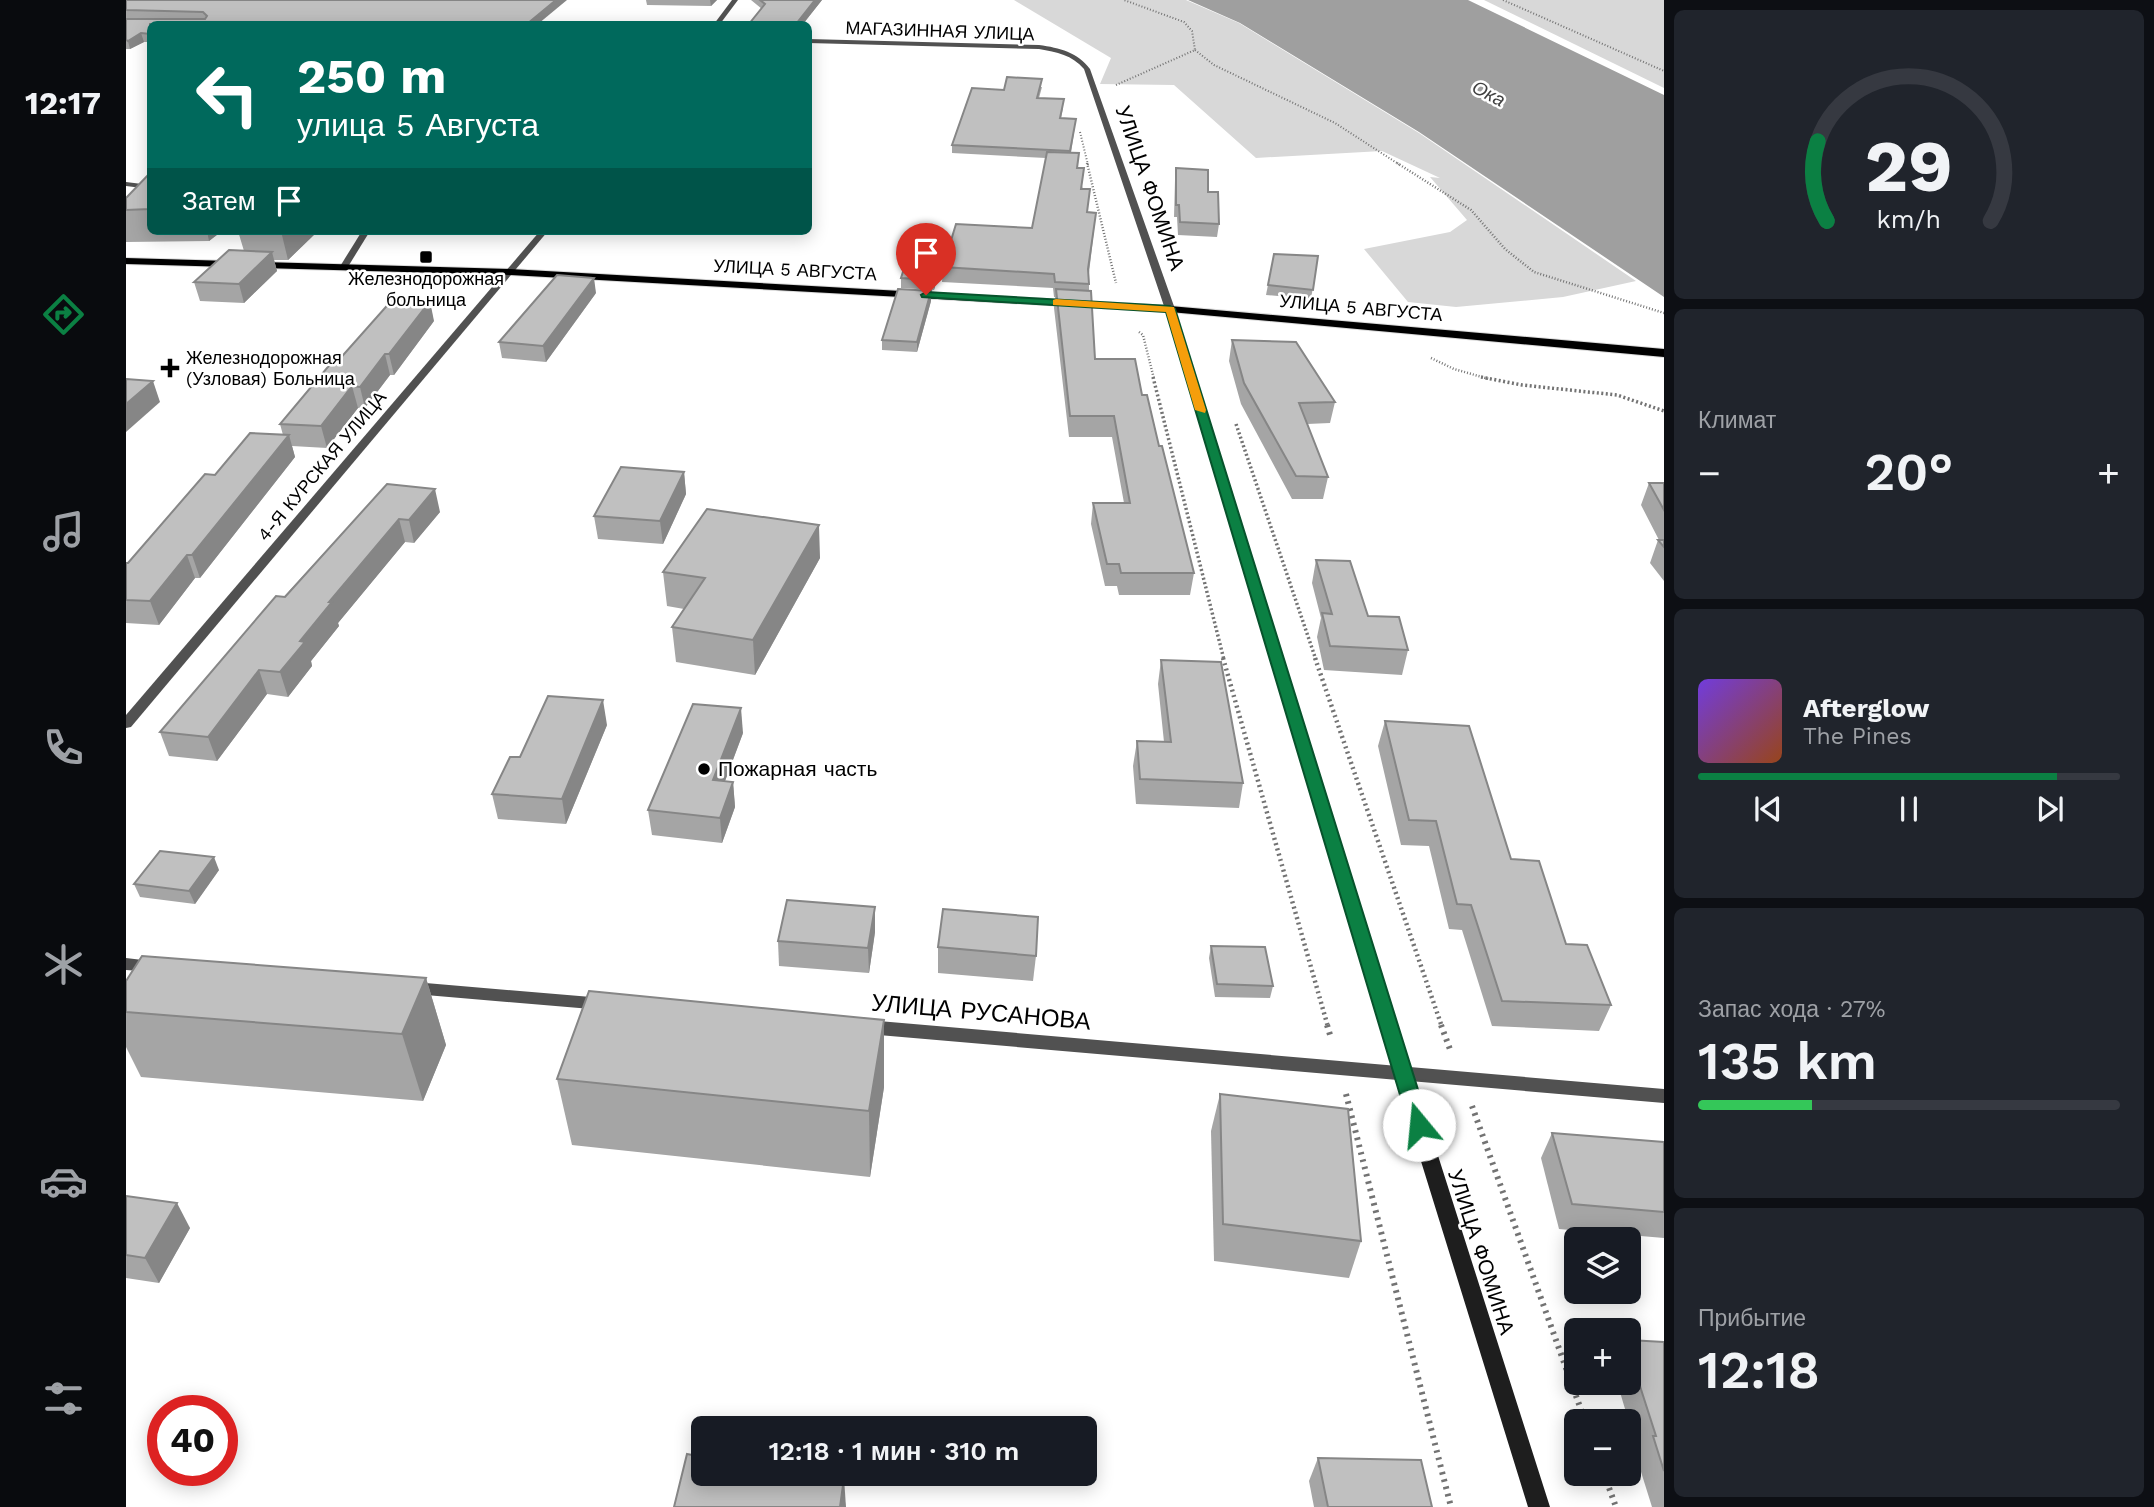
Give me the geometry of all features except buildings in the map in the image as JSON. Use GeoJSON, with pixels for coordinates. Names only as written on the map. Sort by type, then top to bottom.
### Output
{"type":"FeatureCollection","features":[{"type":"Feature","properties":{"kind":"main road","name":"УЛИЦА 5 АВГУСТА"},"geometry":{"type":"LineString","coordinates":[[126,261],[510,272],[1120,306],[1664,353]]}},
{"type":"Feature","properties":{"kind":"street"},"geometry":{"type":"LineString","coordinates":[[719,21],[736,0]]}},
{"type":"Feature","properties":{"kind":"street","name":"МАГАЗИННАЯ УЛИЦА"},"geometry":{"type":"LineString","coordinates":[[812,41],[1039,47],[1071,54]]}},
{"type":"Feature","properties":{"kind":"street","name":"УЛИЦА ФОМИНА"},"geometry":{"type":"LineString","coordinates":[[1071,54],[1087,69],[1170,309],[1403,1074],[1539,1507]]}},
{"type":"Feature","properties":{"kind":"street"},"geometry":{"type":"LineString","coordinates":[[126,184],[147,187]]}},
{"type":"Feature","properties":{"kind":"street"},"geometry":{"type":"LineString","coordinates":[[343,268],[364,235]]}},
{"type":"Feature","properties":{"kind":"street","name":"4-Я КУРСКАЯ УЛИЦА"},"geometry":{"type":"LineString","coordinates":[[126,724],[541,235]]}},
{"type":"Feature","properties":{"kind":"street"},"geometry":{"type":"LineString","coordinates":[[126,964],[168,967]]}},
{"type":"Feature","properties":{"kind":"street"},"geometry":{"type":"LineString","coordinates":[[391,986],[614,1005]]}},
{"type":"Feature","properties":{"kind":"street","name":"УЛИЦА РУСАНОВА"},"geometry":{"type":"LineString","coordinates":[[851,1026],[1664,1097]]}},
{"type":"Feature","properties":{"kind":"path"},"geometry":{"type":"LineString","coordinates":[[1124,0],[1184,22],[1192,31],[1195,50],[1214,65],[1335,122],[1471,209],[1505,249],[1534,272],[1664,313]]}},
{"type":"Feature","properties":{"kind":"path"},"geometry":{"type":"LineString","coordinates":[[1503,0],[1664,71]]}},
{"type":"Feature","properties":{"kind":"path"},"geometry":{"type":"LineString","coordinates":[[1094,89],[1117,85],[1195,50]]}},
{"type":"Feature","properties":{"kind":"path"},"geometry":{"type":"LineString","coordinates":[[1080,131],[1124,322],[1143,335],[1218,640],[1339,1067],[1451,1507]]}},
{"type":"Feature","properties":{"kind":"path"},"geometry":{"type":"LineString","coordinates":[[1426,356],[1458,373],[1515,385],[1620,396],[1664,411]]}},
{"type":"Feature","properties":{"kind":"path"},"geometry":{"type":"LineString","coordinates":[[1232,412],[1417,962],[1581,1409]]}},
{"type":"Feature","properties":{"kind":"path"},"geometry":{"type":"LineString","coordinates":[[1608,1486],[1616,1507]]}},
{"type":"Feature","properties":{"kind":"shaded area"},"geometry":{"type":"Polygon","coordinates":[[[1014,0],[1186,0],[1239,23],[1419,133],[1636,281],[1563,297],[1456,307],[1408,302],[1364,249],[1450,232],[1467,220],[1430,177],[1440,178],[1382,151],[1256,158],[1174,85],[1100,84],[1111,58],[1014,0]]]}},
{"type":"Feature","properties":{"kind":"shaded area"},"geometry":{"type":"Polygon","coordinates":[[[1484,0],[1664,0],[1664,88],[1484,0]]]}},
{"type":"Feature","properties":{"kind":"water","name":"Ока"},"geometry":{"type":"Polygon","coordinates":[[[1188,0],[1468,0],[1664,95],[1664,297],[1419,132],[1240,23],[1188,0]]]}},
{"type":"Feature","properties":{"kind":"slow traffic"},"geometry":{"type":"LineString","coordinates":[[1056,302],[1170,309],[1200,410]]}},
{"type":"Feature","properties":{"kind":"place","name":"Железнодорожная больница"},"geometry":{"type":"Point","coordinates":[426,257]}},
{"type":"Feature","properties":{"kind":"place","name":"Железнодорожная (Узловая) Больница"},"geometry":{"type":"Point","coordinates":[170,368]}},
{"type":"Feature","properties":{"kind":"place","name":"Пожарная часть"},"geometry":{"type":"Point","coordinates":[704,769]}},
{"type":"Feature","properties":{"kind":"route"},"geometry":{"type":"LineString","coordinates":[[926,295],[1170,309],[1419,1125]]}}]}
